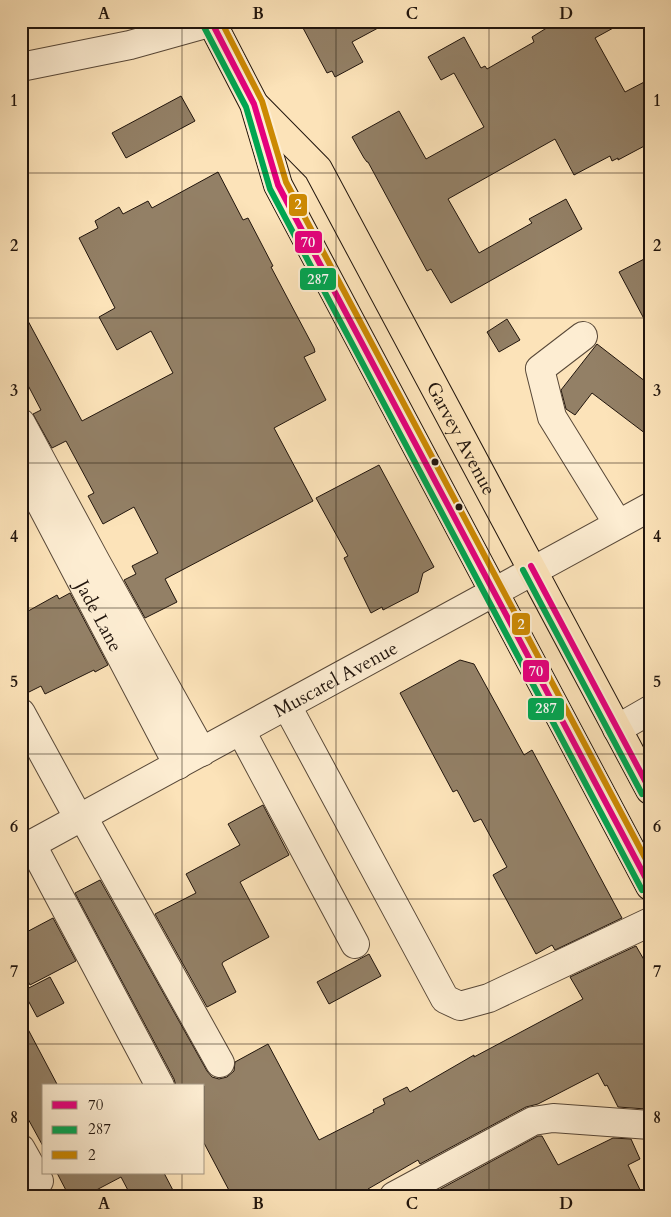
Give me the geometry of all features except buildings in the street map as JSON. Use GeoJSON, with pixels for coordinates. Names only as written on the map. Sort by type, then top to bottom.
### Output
{"type":"FeatureCollection","features":[{"type":"Feature","properties":{"kind":"main road","name":"Garvey Avenue"},"geometry":{"type":"LineString","coordinates":[[213,22],[254,104],[278,185],[650,886]]}},
{"type":"Feature","properties":{"kind":"main road","name":"Garvey Avenue"},"geometry":{"type":"LineString","coordinates":[[254,104],[318,169],[650,790]]}},
{"type":"Feature","properties":{"kind":"street"},"geometry":{"type":"LineString","coordinates":[[21,67],[130,45],[213,22]]}},
{"type":"Feature","properties":{"kind":"street"},"geometry":{"type":"LineString","coordinates":[[583,336],[540,369],[552,417],[618,524]]}},
{"type":"Feature","properties":{"kind":"street"},"geometry":{"type":"LineString","coordinates":[[21,423],[202,752]]}},
{"type":"Feature","properties":{"kind":"street","name":"Jade Lane"},"geometry":{"type":"LineString","coordinates":[[21,466],[178,765]]}},
{"type":"Feature","properties":{"kind":"street","name":"Muscatel Avenue"},"geometry":{"type":"LineString","coordinates":[[27,848],[650,507]]}},
{"type":"Feature","properties":{"kind":"street"},"geometry":{"type":"LineString","coordinates":[[287,706],[445,999],[460,1006],[489,998],[650,922]]}},
{"type":"Feature","properties":{"kind":"street"},"geometry":{"type":"LineString","coordinates":[[617,729],[650,710]]}},
{"type":"Feature","properties":{"kind":"street"},"geometry":{"type":"LineString","coordinates":[[21,713],[220,1063]]}},
{"type":"Feature","properties":{"kind":"street"},"geometry":{"type":"LineString","coordinates":[[241,731],[355,944]]}},
{"type":"Feature","properties":{"kind":"street"},"geometry":{"type":"LineString","coordinates":[[27,848],[159,1084]]}},
{"type":"Feature","properties":{"kind":"street"},"geometry":{"type":"LineString","coordinates":[[394,1196],[533,1121],[553,1118],[650,1125]]}},
{"type":"Feature","properties":{"kind":"street"},"geometry":{"type":"LineString","coordinates":[[21,1149],[39,1181]]}},
{"type":"Feature","properties":{"kind":"transit line","name":"70"},"geometry":{"type":"LineString","coordinates":[[211,21],[254,104],[278,185],[650,886]]}},
{"type":"Feature","properties":{"kind":"transit line","name":"2"},"geometry":{"type":"LineString","coordinates":[[221,21],[262,101],[286,182],[650,867]]}},
{"type":"Feature","properties":{"kind":"transit line","name":"287"},"geometry":{"type":"LineString","coordinates":[[203,25],[246,107],[270,189],[642,890]]}},
{"type":"Feature","properties":{"kind":"transit line","name":"70"},"geometry":{"type":"LineString","coordinates":[[531,566],[650,790]]}},
{"type":"Feature","properties":{"kind":"transit line","name":"287"},"geometry":{"type":"LineString","coordinates":[[523,570],[642,794]]}}]}
